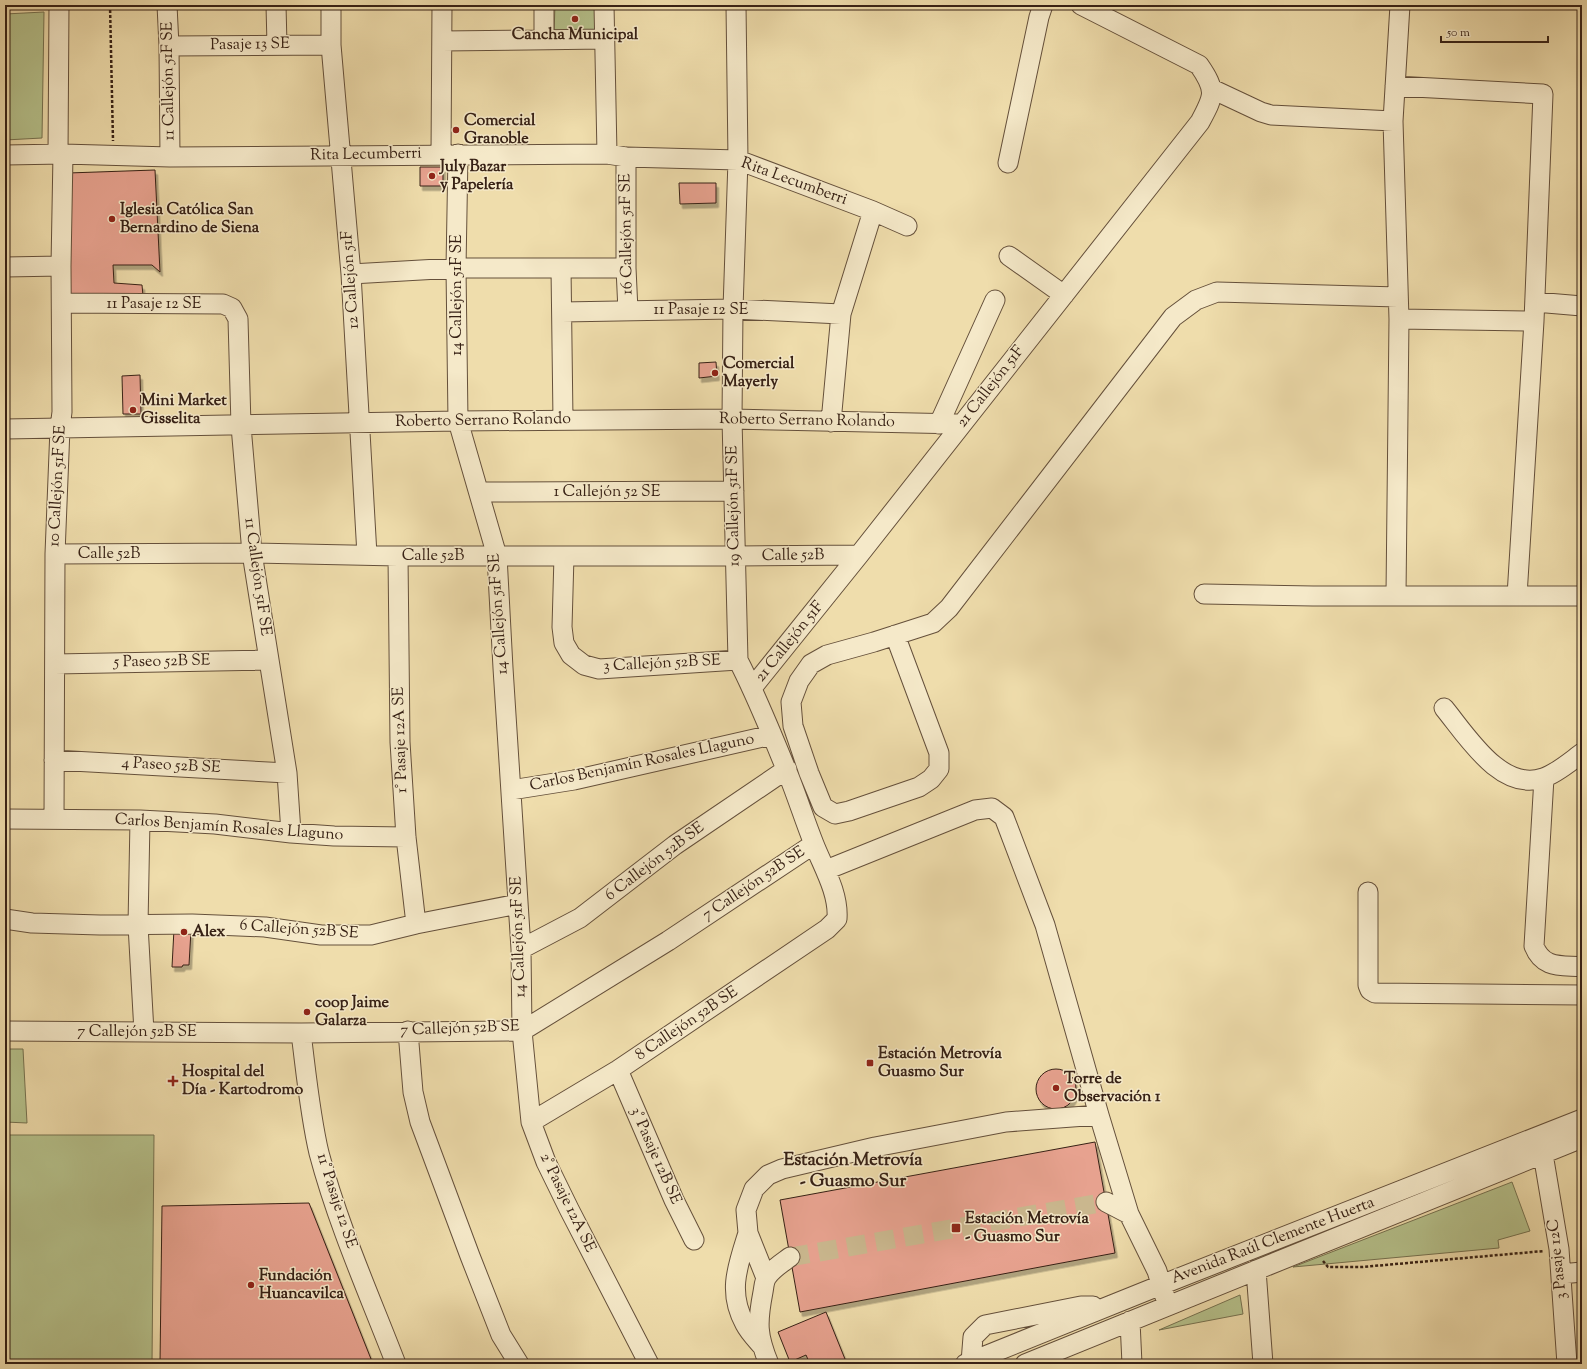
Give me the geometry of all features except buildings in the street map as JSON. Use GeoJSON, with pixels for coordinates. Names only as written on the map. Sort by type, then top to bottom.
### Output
{"type":"FeatureCollection","features":[{"type":"Feature","properties":{"kind":"street","name":"10 Callejón 51F SE"},"geometry":{"type":"LineString","coordinates":[[54,819],[55,554],[60,428],[62,412],[58,5]]}},
{"type":"Feature","properties":{"kind":"street","name":"11 Callejón 51F SE"},"geometry":{"type":"LineString","coordinates":[[167,5],[170,157]]}},
{"type":"Feature","properties":{"kind":"street"},"geometry":{"type":"LineString","coordinates":[[276,5],[277,45]]}},
{"type":"Feature","properties":{"kind":"street","name":"12 Callejón 51F"},"geometry":{"type":"LineString","coordinates":[[331,5],[331,44],[351,274],[367,555]]}},
{"type":"Feature","properties":{"kind":"street","name":"14 Callejón 51F SE"},"geometry":{"type":"LineString","coordinates":[[442,5],[442,40],[456,268],[458,421],[497,556],[521,949],[522,1031]]}},
{"type":"Feature","properties":{"kind":"street"},"geometry":{"type":"LineString","coordinates":[[544,5],[544,40]]}},
{"type":"Feature","properties":{"kind":"street","name":"16 Callejón 51F SE"},"geometry":{"type":"LineString","coordinates":[[604,5],[607,154]]}},
{"type":"Feature","properties":{"kind":"street","name":"19 Callejón 51F SE"},"geometry":{"type":"LineString","coordinates":[[736,5],[738,160],[733,309],[732,419],[738,660],[752,688],[787,770],[814,844],[826,870],[838,908],[837,919]]}},
{"type":"Feature","properties":{"kind":"street"},"geometry":{"type":"LineString","coordinates":[[1008,163],[1039,17],[1043,5]]}},
{"type":"Feature","properties":{"kind":"street"},"geometry":{"type":"LineString","coordinates":[[1081,5],[1199,66],[1210,84],[1261,112],[1271,115],[1393,120]]}},
{"type":"Feature","properties":{"kind":"street"},"geometry":{"type":"LineString","coordinates":[[1396,595],[1398,297],[1393,120],[1400,5]]}},
{"type":"Feature","properties":{"kind":"street"},"geometry":{"type":"LineString","coordinates":[[442,40],[605,39]]}},
{"type":"Feature","properties":{"kind":"street","name":"Pasaje 13 SE"},"geometry":{"type":"LineString","coordinates":[[169,46],[331,44]]}},
{"type":"Feature","properties":{"kind":"street","name":"21 Callejón 51F"},"geometry":{"type":"LineString","coordinates":[[752,688],[860,555],[1200,122],[1210,103],[1210,84]]}},
{"type":"Feature","properties":{"kind":"street"},"geometry":{"type":"LineString","coordinates":[[1395,86],[1543,94],[1535,302],[1517,596]]}},
{"type":"Feature","properties":{"kind":"street","name":"Rita Lecumberri"},"geometry":{"type":"LineString","coordinates":[[5,155],[60,154],[170,157],[607,154],[626,157],[738,160],[873,211],[907,226]]}},
{"type":"Feature","properties":{"kind":"street","name":"16 Callejón 51F SE"},"geometry":{"type":"LineString","coordinates":[[626,157],[626,268],[628,311]]}},
{"type":"Feature","properties":{"kind":"street"},"geometry":{"type":"LineString","coordinates":[[831,422],[841,314],[873,211]]}},
{"type":"Feature","properties":{"kind":"street"},"geometry":{"type":"LineString","coordinates":[[1009,256],[1064,295]]}},
{"type":"Feature","properties":{"kind":"street"},"geometry":{"type":"LineString","coordinates":[[5,267],[61,266]]}},
{"type":"Feature","properties":{"kind":"street"},"geometry":{"type":"LineString","coordinates":[[351,274],[456,268],[626,268]]}},
{"type":"Feature","properties":{"kind":"street"},"geometry":{"type":"LineString","coordinates":[[561,268],[563,420]]}},
{"type":"Feature","properties":{"kind":"street"},"geometry":{"type":"LineString","coordinates":[[895,635],[939,753],[939,769],[931,779],[919,788],[849,811],[835,814],[823,807],[809,773],[794,726],[791,702],[799,681],[810,664],[827,655],[933,623],[949,608],[1173,317],[1196,300],[1217,292],[1398,297]]}},
{"type":"Feature","properties":{"kind":"street"},"geometry":{"type":"LineString","coordinates":[[938,424],[995,300]]}},
{"type":"Feature","properties":{"kind":"street"},"geometry":{"type":"LineString","coordinates":[[1535,302],[1582,306]]}},
{"type":"Feature","properties":{"kind":"street","name":"11 Pasaje 12 SE"},"geometry":{"type":"LineString","coordinates":[[62,303],[223,304],[232,308],[238,319]]}},
{"type":"Feature","properties":{"kind":"street","name":"11 Pasaje 12 SE"},"geometry":{"type":"LineString","coordinates":[[562,312],[733,309],[841,314]]}},
{"type":"Feature","properties":{"kind":"street","name":"11 Callejón 51F SE"},"geometry":{"type":"LineString","coordinates":[[238,319],[241,426],[252,553],[287,773],[291,833]]}},
{"type":"Feature","properties":{"kind":"street"},"geometry":{"type":"LineString","coordinates":[[1398,319],[1534,321]]}},
{"type":"Feature","properties":{"kind":"street","name":"Roberto Serrano Rolando"},"geometry":{"type":"LineString","coordinates":[[5,429],[458,421],[732,419],[962,424]]}},
{"type":"Feature","properties":{"kind":"street","name":"1 Callejón 52 SE"},"geometry":{"type":"LineString","coordinates":[[479,492],[734,491]]}},
{"type":"Feature","properties":{"kind":"street","name":"Calle 52B"},"geometry":{"type":"LineString","coordinates":[[55,554],[252,553],[398,556],[860,555]]}},
{"type":"Feature","properties":{"kind":"street","name":"1° Pasaje 12A SE"},"geometry":{"type":"LineString","coordinates":[[398,556],[400,742],[406,837],[416,924]]}},
{"type":"Feature","properties":{"kind":"street","name":"3 Callejón 52B SE"},"geometry":{"type":"LineString","coordinates":[[564,556],[562,627],[564,643],[571,655],[584,665],[599,669],[738,660]]}},
{"type":"Feature","properties":{"kind":"street"},"geometry":{"type":"LineString","coordinates":[[1204,594],[1313,596],[1582,596]]}},
{"type":"Feature","properties":{"kind":"street","name":"5 Paseo 52B SE"},"geometry":{"type":"LineString","coordinates":[[55,664],[269,660]]}},
{"type":"Feature","properties":{"kind":"street"},"geometry":{"type":"LineString","coordinates":[[1444,708],[1482,754],[1502,772],[1518,780],[1544,778],[1582,753]]}},
{"type":"Feature","properties":{"kind":"street","name":"Carlos Benjamín Rosales Llaguno"},"geometry":{"type":"LineString","coordinates":[[512,790],[574,780],[772,735]]}},
{"type":"Feature","properties":{"kind":"street","name":"4 Paseo 52B SE"},"geometry":{"type":"LineString","coordinates":[[54,760],[287,773]]}},
{"type":"Feature","properties":{"kind":"street","name":"6 Callejón 52B SE"},"geometry":{"type":"LineString","coordinates":[[521,949],[580,918],[675,844],[787,770]]}},
{"type":"Feature","properties":{"kind":"street"},"geometry":{"type":"LineString","coordinates":[[1544,778],[1534,946],[1540,958],[1552,965],[1582,967]]}},
{"type":"Feature","properties":{"kind":"street"},"geometry":{"type":"LineString","coordinates":[[826,870],[975,810],[992,808],[1004,817],[1045,925],[1129,1214],[1157,1271],[1167,1306]]}},
{"type":"Feature","properties":{"kind":"street","name":"Carlos Benjamín Rosales Llaguno"},"geometry":{"type":"LineString","coordinates":[[5,819],[140,820],[215,824],[291,833],[334,836],[406,837]]}},
{"type":"Feature","properties":{"kind":"street"},"geometry":{"type":"LineString","coordinates":[[140,820],[138,925],[144,1032]]}},
{"type":"Feature","properties":{"kind":"street","name":"7 Callejón 52B SE"},"geometry":{"type":"LineString","coordinates":[[5,1031],[301,1033],[522,1031],[668,941],[814,844]]}},
{"type":"Feature","properties":{"kind":"street"},"geometry":{"type":"LineString","coordinates":[[1368,892],[1368,985],[1370,990],[1375,994],[1582,995]]}},
{"type":"Feature","properties":{"kind":"street","name":"6 Callejón 52B SE"},"geometry":{"type":"LineString","coordinates":[[5,919],[32,923],[138,925],[192,924],[265,927],[321,935],[370,935],[416,924],[518,904]]}},
{"type":"Feature","properties":{"kind":"street","name":"8 Callejón 52B SE"},"geometry":{"type":"LineString","coordinates":[[531,1122],[618,1070],[827,929],[837,919]]}},
{"type":"Feature","properties":{"kind":"street"},"geometry":{"type":"LineString","coordinates":[[408,1031],[413,1092],[420,1122],[501,1335],[519,1364]]}},
{"type":"Feature","properties":{"kind":"street","name":"2° Pasaje 12A SE"},"geometry":{"type":"LineString","coordinates":[[522,1031],[531,1122],[546,1162],[649,1364]]}},
{"type":"Feature","properties":{"kind":"street","name":"11° Pasaje 12 SE"},"geometry":{"type":"LineString","coordinates":[[301,1033],[309,1096],[319,1152],[337,1209],[396,1364]]}},
{"type":"Feature","properties":{"kind":"street","name":"3° Pasaje 12B SE"},"geometry":{"type":"LineString","coordinates":[[618,1070],[674,1200],[694,1240]]}},
{"type":"Feature","properties":{"kind":"street"},"geometry":{"type":"LineString","coordinates":[[766,1278],[748,1233],[746,1210],[754,1189],[768,1175],[782,1169],[875,1147],[1006,1122],[1099,1115]]}},
{"type":"Feature","properties":{"kind":"street","name":"Avenida Raúl Clemente Huerta"},"geometry":{"type":"LineString","coordinates":[[968,1363],[1161,1285],[1582,1119]]}},
{"type":"Feature","properties":{"kind":"street","name":"Avenida Raúl Clemente Huerta"},"geometry":{"type":"LineString","coordinates":[[1025,1364],[1582,1138]]}},
{"type":"Feature","properties":{"kind":"street","name":"3 Pasaje 12C"},"geometry":{"type":"LineString","coordinates":[[1543,1154],[1559,1249],[1572,1360]]}},
{"type":"Feature","properties":{"kind":"street"},"geometry":{"type":"LineString","coordinates":[[1106,1202],[1129,1214]]}},
{"type":"Feature","properties":{"kind":"street"},"geometry":{"type":"LineString","coordinates":[[748,1233],[739,1262],[734,1287],[738,1306],[745,1324],[762,1346]]}},
{"type":"Feature","properties":{"kind":"street"},"geometry":{"type":"LineString","coordinates":[[769,1364],[762,1346],[758,1329],[761,1301],[766,1278],[773,1270],[790,1257]]}},
{"type":"Feature","properties":{"kind":"street"},"geometry":{"type":"LineString","coordinates":[[1256,1270],[1263,1364]]}},
{"type":"Feature","properties":{"kind":"street"},"geometry":{"type":"LineString","coordinates":[[1561,1274],[1582,1272]]}},
{"type":"Feature","properties":{"kind":"street"},"geometry":{"type":"LineString","coordinates":[[968,1363],[973,1337],[985,1325],[1081,1306],[1110,1306]]}},
{"type":"Feature","properties":{"kind":"street"},"geometry":{"type":"LineString","coordinates":[[1130,1321],[1132,1364]]}},
{"type":"Feature","properties":{"kind":"path"},"geometry":{"type":"LineString","coordinates":[[110,5],[113,155]]}},
{"type":"Feature","properties":{"kind":"path"},"geometry":{"type":"LineString","coordinates":[[1313,1247],[1328,1267],[1362,1267],[1559,1249]]}},
{"type":"Feature","properties":{"kind":"green space","name":"Cancha Municipal"},"geometry":{"type":"Polygon","coordinates":[[[555,5],[596,5],[596,33],[554,34],[555,5]]]}},
{"type":"Feature","properties":{"kind":"green space"},"geometry":{"type":"Polygon","coordinates":[[[44,12],[42,138],[5,140],[5,14],[44,12]]]}},
{"type":"Feature","properties":{"kind":"green space"},"geometry":{"type":"Polygon","coordinates":[[[5,1049],[23,1049],[27,1123],[5,1122],[5,1049]]]}},
{"type":"Feature","properties":{"kind":"green space"},"geometry":{"type":"Polygon","coordinates":[[[5,1135],[154,1135],[152,1364],[5,1364],[5,1135]]]}},
{"type":"Feature","properties":{"kind":"green space"},"geometry":{"type":"Polygon","coordinates":[[[1512,1182],[1530,1231],[1498,1240],[1499,1248],[1293,1267],[1512,1182]]]}},
{"type":"Feature","properties":{"kind":"green space"},"geometry":{"type":"Polygon","coordinates":[[[1240,1295],[1243,1314],[1159,1330],[1240,1295]]]}},
{"type":"Feature","properties":{"kind":"tunnel"},"geometry":{"type":"LineString","coordinates":[[790,1257],[1106,1202]]}},
{"type":"Feature","properties":{"kind":"place","name":"Cancha Municipal"},"geometry":{"type":"Point","coordinates":[575,19]}},
{"type":"Feature","properties":{"kind":"place","name":"Comercial Granoble"},"geometry":{"type":"Point","coordinates":[456,130]}},
{"type":"Feature","properties":{"kind":"place","name":"July Bazar y Papelería"},"geometry":{"type":"Point","coordinates":[432,176]}},
{"type":"Feature","properties":{"kind":"place","name":"Iglesia Católica San Bernardino de Siena"},"geometry":{"type":"Point","coordinates":[112,219]}},
{"type":"Feature","properties":{"kind":"place","name":"Comercial Mayerly"},"geometry":{"type":"Point","coordinates":[715,373]}},
{"type":"Feature","properties":{"kind":"place","name":"Mini Market Gisselita"},"geometry":{"type":"Point","coordinates":[133,410]}},
{"type":"Feature","properties":{"kind":"place","name":"Alex"},"geometry":{"type":"Point","coordinates":[184,932]}},
{"type":"Feature","properties":{"kind":"place","name":"coop Jaime Galarza"},"geometry":{"type":"Point","coordinates":[307,1012]}},
{"type":"Feature","properties":{"kind":"place","name":"Estación Metrovía Guasmo Sur"},"geometry":{"type":"Point","coordinates":[870,1063]}},
{"type":"Feature","properties":{"kind":"place","name":"Hospital del Día - Kartodromo"},"geometry":{"type":"Point","coordinates":[173,1081]}},
{"type":"Feature","properties":{"kind":"place","name":"Torre de Observación 1"},"geometry":{"type":"Point","coordinates":[1056,1088]}},
{"type":"Feature","properties":{"kind":"place","name":"Estación Metrovía - Guasmo Sur"},"geometry":{"type":"Point","coordinates":[956,1228]}},
{"type":"Feature","properties":{"kind":"place","name":"Fundación Huancavilca"},"geometry":{"type":"Point","coordinates":[251,1285]}},
{"type":"Feature","properties":{"kind":"district","name":"Estación Metrovía - Guasmo Sur"},"geometry":{"type":"Point","coordinates":[853,1171]}}]}
